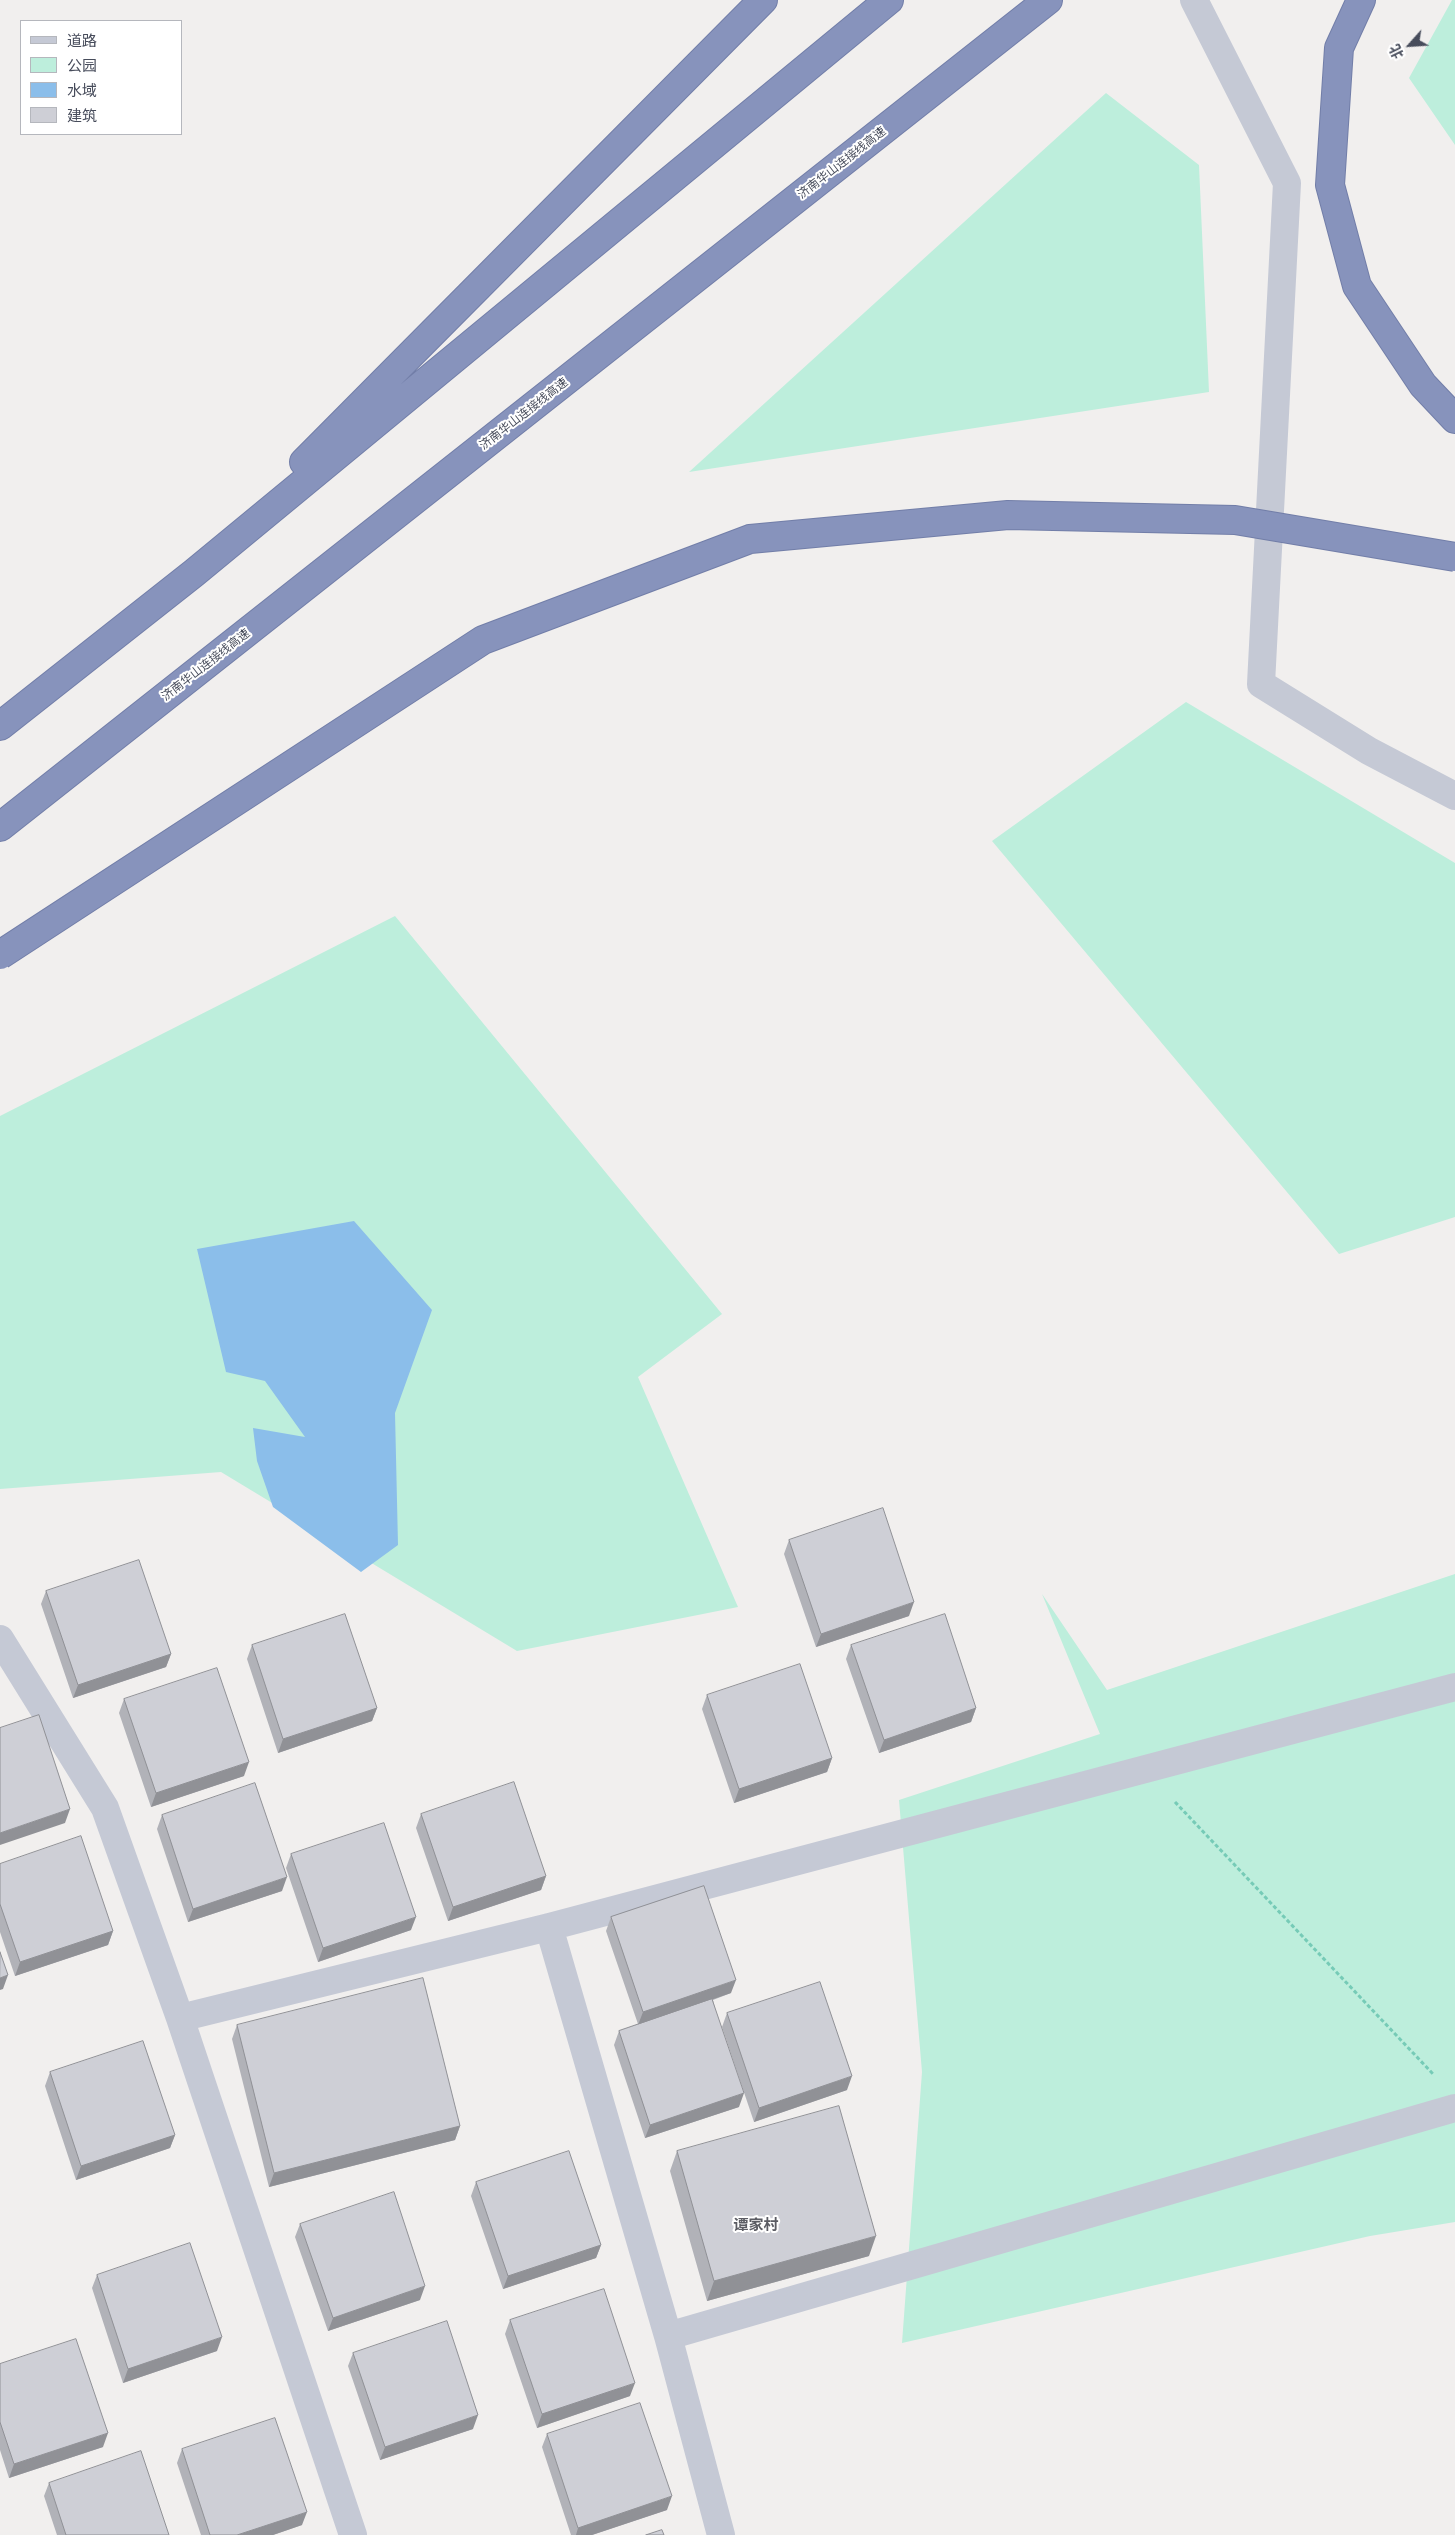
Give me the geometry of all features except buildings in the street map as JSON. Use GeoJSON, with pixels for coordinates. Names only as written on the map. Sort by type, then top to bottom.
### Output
{"type":"FeatureCollection","features":[{"type":"Feature","properties":{"kind":"highway"},"geometry":{"type":"LineString","coordinates":[[194,573],[763,0]]}},
{"type":"Feature","properties":{"kind":"highway"},"geometry":{"type":"LineString","coordinates":[[0,726],[194,573],[889,0]]}},
{"type":"Feature","properties":{"kind":"highway","name":"济南华山连接线高速"},"geometry":{"type":"LineString","coordinates":[[0,827],[1048,0]]}},
{"type":"Feature","properties":{"kind":"highway"},"geometry":{"type":"LineString","coordinates":[[1361,0],[1339,48],[1330,185],[1357,286],[1423,384],[1455,418]]}},
{"type":"Feature","properties":{"kind":"highway"},"geometry":{"type":"LineString","coordinates":[[0,954],[483,640],[750,539],[1008,515],[1235,520],[1455,556]]}},
{"type":"Feature","properties":{"kind":"street"},"geometry":{"type":"LineString","coordinates":[[1194,0],[1287,183],[1261,684],[1369,752],[1455,796]]}},
{"type":"Feature","properties":{"kind":"street"},"geometry":{"type":"LineString","coordinates":[[0,1639],[105,1808],[180,2018],[353,2535]]}},
{"type":"Feature","properties":{"kind":"street"},"geometry":{"type":"LineString","coordinates":[[180,2018],[549,1927],[1455,1687]]}},
{"type":"Feature","properties":{"kind":"street"},"geometry":{"type":"LineString","coordinates":[[549,1927],[668,2336],[720,2535]]}},
{"type":"Feature","properties":{"kind":"street"},"geometry":{"type":"LineString","coordinates":[[668,2336],[1455,2108]]}},
{"type":"Feature","properties":{"kind":"path"},"geometry":{"type":"LineString","coordinates":[[1144,1769],[1435,2076]]}},
{"type":"Feature","properties":{"kind":"green space"},"geometry":{"type":"Polygon","coordinates":[[[1452,0],[1455,0],[1455,145],[1409,78],[1452,0]]]}},
{"type":"Feature","properties":{"kind":"green space"},"geometry":{"type":"Polygon","coordinates":[[[1106,93],[1199,165],[1209,392],[689,472],[1106,93]]]}},
{"type":"Feature","properties":{"kind":"green space"},"geometry":{"type":"Polygon","coordinates":[[[1186,702],[1455,863],[1455,1217],[1339,1254],[992,841],[1186,702]]]}},
{"type":"Feature","properties":{"kind":"green space"},"geometry":{"type":"Polygon","coordinates":[[[395,916],[722,1314],[638,1377],[738,1607],[517,1651],[221,1472],[0,1489],[0,1116],[395,916]]]}},
{"type":"Feature","properties":{"kind":"green space"},"geometry":{"type":"Polygon","coordinates":[[[1455,1574],[1455,2222],[1370,2236],[902,2343],[922,2072],[899,1800],[1100,1734],[1042,1594],[1107,1690],[1455,1574]]]}},
{"type":"Feature","properties":{"kind":"water"},"geometry":{"type":"Polygon","coordinates":[[[354,1221],[432,1310],[395,1413],[398,1545],[361,1572],[273,1507],[257,1461],[253,1428],[305,1437],[265,1381],[226,1372],[197,1249],[354,1221]]]}},
{"type":"Feature","properties":{"kind":"district","name":"谭家村"},"geometry":{"type":"Point","coordinates":[756,2226]}}]}
